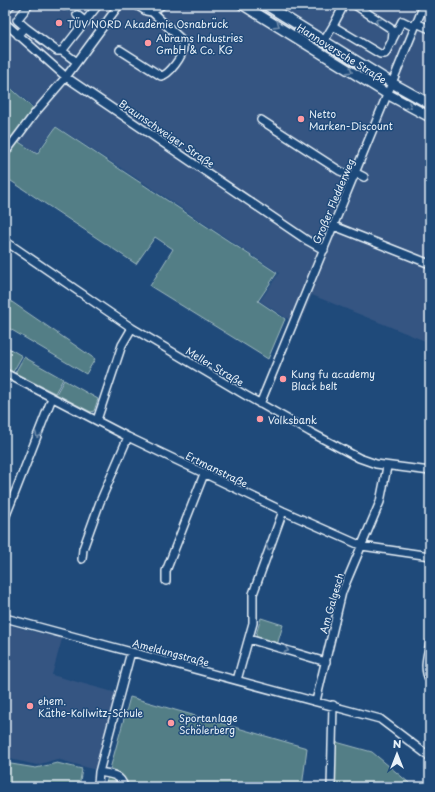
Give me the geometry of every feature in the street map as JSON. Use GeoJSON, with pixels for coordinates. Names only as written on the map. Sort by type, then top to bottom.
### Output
{"type":"FeatureCollection","features":[{"type":"Feature","properties":{"kind":"main road","name":"Hannoversche Straße"},"geometry":{"type":"LineString","coordinates":[[244,5],[253,8],[388,95],[430,117]]}},
{"type":"Feature","properties":{"kind":"main road","name":"Hannoversche Straße"},"geometry":{"type":"LineString","coordinates":[[266,5],[392,83],[430,104]]}},
{"type":"Feature","properties":{"kind":"street"},"geometry":{"type":"LineString","coordinates":[[5,11],[10,5]]}},
{"type":"Feature","properties":{"kind":"street"},"geometry":{"type":"LineString","coordinates":[[29,5],[17,20],[57,51],[62,51],[77,62]]}},
{"type":"Feature","properties":{"kind":"street"},"geometry":{"type":"LineString","coordinates":[[62,51],[98,5]]}},
{"type":"Feature","properties":{"kind":"street"},"geometry":{"type":"LineString","coordinates":[[5,153],[35,113],[66,77],[119,5]]}},
{"type":"Feature","properties":{"kind":"street"},"geometry":{"type":"LineString","coordinates":[[120,50],[161,76],[168,73],[181,55],[183,49],[180,38],[152,12],[146,11],[136,5]]}},
{"type":"Feature","properties":{"kind":"street"},"geometry":{"type":"LineString","coordinates":[[152,12],[162,5]]}},
{"type":"Feature","properties":{"kind":"street"},"geometry":{"type":"LineString","coordinates":[[324,41],[344,5]]}},
{"type":"Feature","properties":{"kind":"street"},"geometry":{"type":"LineString","coordinates":[[355,5],[390,28],[393,32],[392,41]]}},
{"type":"Feature","properties":{"kind":"street","name":"Großer Fledderweg"},"geometry":{"type":"LineString","coordinates":[[260,404],[424,5]]}},
{"type":"Feature","properties":{"kind":"street"},"geometry":{"type":"LineString","coordinates":[[77,15],[86,22]]}},
{"type":"Feature","properties":{"kind":"street"},"geometry":{"type":"LineString","coordinates":[[333,26],[380,54],[386,54],[402,21],[430,29]]}},
{"type":"Feature","properties":{"kind":"street","name":"Braunschweiger Straße"},"geometry":{"type":"LineString","coordinates":[[5,23],[66,77],[308,242],[324,250]]}},
{"type":"Feature","properties":{"kind":"street"},"geometry":{"type":"LineString","coordinates":[[18,35],[25,26]]}},
{"type":"Feature","properties":{"kind":"street"},"geometry":{"type":"LineString","coordinates":[[261,120],[340,171],[364,177]]}},
{"type":"Feature","properties":{"kind":"street"},"geometry":{"type":"LineString","coordinates":[[334,226],[430,264]]}},
{"type":"Feature","properties":{"kind":"street"},"geometry":{"type":"LineString","coordinates":[[356,234],[359,227]]}},
{"type":"Feature","properties":{"kind":"street","name":"Meller Straße"},"geometry":{"type":"LineString","coordinates":[[5,241],[132,328],[260,404],[359,458],[387,467],[430,470]]}},
{"type":"Feature","properties":{"kind":"street"},"geometry":{"type":"LineString","coordinates":[[97,420],[122,345],[132,328]]}},
{"type":"Feature","properties":{"kind":"street","name":"Ertmanstraße"},"geometry":{"type":"LineString","coordinates":[[5,373],[128,437],[204,474],[362,546],[430,556]]}},
{"type":"Feature","properties":{"kind":"street"},"geometry":{"type":"LineString","coordinates":[[5,518],[52,398]]}},
{"type":"Feature","properties":{"kind":"street"},"geometry":{"type":"LineString","coordinates":[[82,559],[83,548],[100,502],[128,437]]}},
{"type":"Feature","properties":{"kind":"street","name":"Am Galgesch"},"geometry":{"type":"LineString","coordinates":[[316,701],[342,592],[380,502],[387,467]]}},
{"type":"Feature","properties":{"kind":"street"},"geometry":{"type":"LineString","coordinates":[[166,581],[166,571],[204,474]]}},
{"type":"Feature","properties":{"kind":"street"},"geometry":{"type":"LineString","coordinates":[[237,680],[253,623],[254,594],[283,511]]}},
{"type":"Feature","properties":{"kind":"street","name":"Ameldungstraße"},"geometry":{"type":"LineString","coordinates":[[5,618],[333,705],[380,719],[430,756]]}},
{"type":"Feature","properties":{"kind":"street"},"geometry":{"type":"LineString","coordinates":[[249,639],[326,662]]}},
{"type":"Feature","properties":{"kind":"street"},"geometry":{"type":"LineString","coordinates":[[430,643],[426,674],[430,681]]}},
{"type":"Feature","properties":{"kind":"street"},"geometry":{"type":"LineString","coordinates":[[98,784],[99,772],[131,652]]}},
{"type":"Feature","properties":{"kind":"street"},"geometry":{"type":"LineString","coordinates":[[331,787],[333,705]]}},
{"type":"Feature","properties":{"kind":"street"},"geometry":{"type":"LineString","coordinates":[[99,772],[118,776],[122,780],[124,787]]}},
{"type":"Feature","properties":{"kind":"shaded area"},"geometry":{"type":"Polygon","coordinates":[[[5,5],[430,5],[430,343],[312,295],[299,326],[260,301],[279,273],[150,187],[56,126],[36,153],[17,139],[36,109],[5,82],[5,5]]]}},
{"type":"Feature","properties":{"kind":"shaded area"},"geometry":{"type":"Polygon","coordinates":[[[5,624],[62,639],[52,675],[117,693],[96,770],[57,759],[37,765],[5,758],[5,624]]]}},
{"type":"Feature","properties":{"kind":"green space"},"geometry":{"type":"Polygon","coordinates":[[[5,83],[35,110],[13,138],[37,154],[56,127],[277,273],[258,301],[285,319],[268,359],[150,286],[173,249],[155,237],[136,264],[5,177],[5,83]]]}},
{"type":"Feature","properties":{"kind":"green space"},"geometry":{"type":"Polygon","coordinates":[[[9,300],[95,359],[86,374],[5,326],[5,307],[9,300]]]}},
{"type":"Feature","properties":{"kind":"green space"},"geometry":{"type":"Polygon","coordinates":[[[5,346],[22,356],[13,372],[5,368],[5,346]]]}},
{"type":"Feature","properties":{"kind":"green space"},"geometry":{"type":"Polygon","coordinates":[[[24,357],[63,379],[55,393],[15,373],[24,357]]]}},
{"type":"Feature","properties":{"kind":"green space"},"geometry":{"type":"Polygon","coordinates":[[[64,380],[98,399],[94,411],[91,412],[56,394],[64,380]]]}},
{"type":"Feature","properties":{"kind":"green space"},"geometry":{"type":"Polygon","coordinates":[[[261,618],[283,625],[277,645],[255,638],[261,618]]]}},
{"type":"Feature","properties":{"kind":"green space","name":"Sportanlage Schölerberg"},"geometry":{"type":"Polygon","coordinates":[[[130,697],[307,748],[302,787],[105,787],[130,697]]]}},
{"type":"Feature","properties":{"kind":"green space"},"geometry":{"type":"Polygon","coordinates":[[[336,742],[372,752],[414,787],[333,787],[336,742]]]}},
{"type":"Feature","properties":{"kind":"green space"},"geometry":{"type":"Polygon","coordinates":[[[5,763],[36,768],[57,763],[82,769],[79,787],[5,787],[5,763]]]}},
{"type":"Feature","properties":{"kind":"tunnel"},"geometry":{"type":"LineString","coordinates":[[64,6],[77,15]]}},
{"type":"Feature","properties":{"kind":"place","name":"TÜV NORD Akademie Osnabrück"},"geometry":{"type":"Point","coordinates":[59,23]}},
{"type":"Feature","properties":{"kind":"place","name":"Abrams Industries GmbH & Co. KG"},"geometry":{"type":"Point","coordinates":[148,43]}},
{"type":"Feature","properties":{"kind":"place","name":"Netto Marken-Discount"},"geometry":{"type":"Point","coordinates":[301,119]}},
{"type":"Feature","properties":{"kind":"place","name":"Kung fu academy Black belt"},"geometry":{"type":"Point","coordinates":[283,379]}},
{"type":"Feature","properties":{"kind":"place","name":"Volksbank"},"geometry":{"type":"Point","coordinates":[260,419]}},
{"type":"Feature","properties":{"kind":"place","name":"ehem. Käthe-Kollwitz-Schule"},"geometry":{"type":"Point","coordinates":[30,706]}},
{"type":"Feature","properties":{"kind":"place","name":"Sportanlage Schölerberg"},"geometry":{"type":"Point","coordinates":[171,723]}}]}
